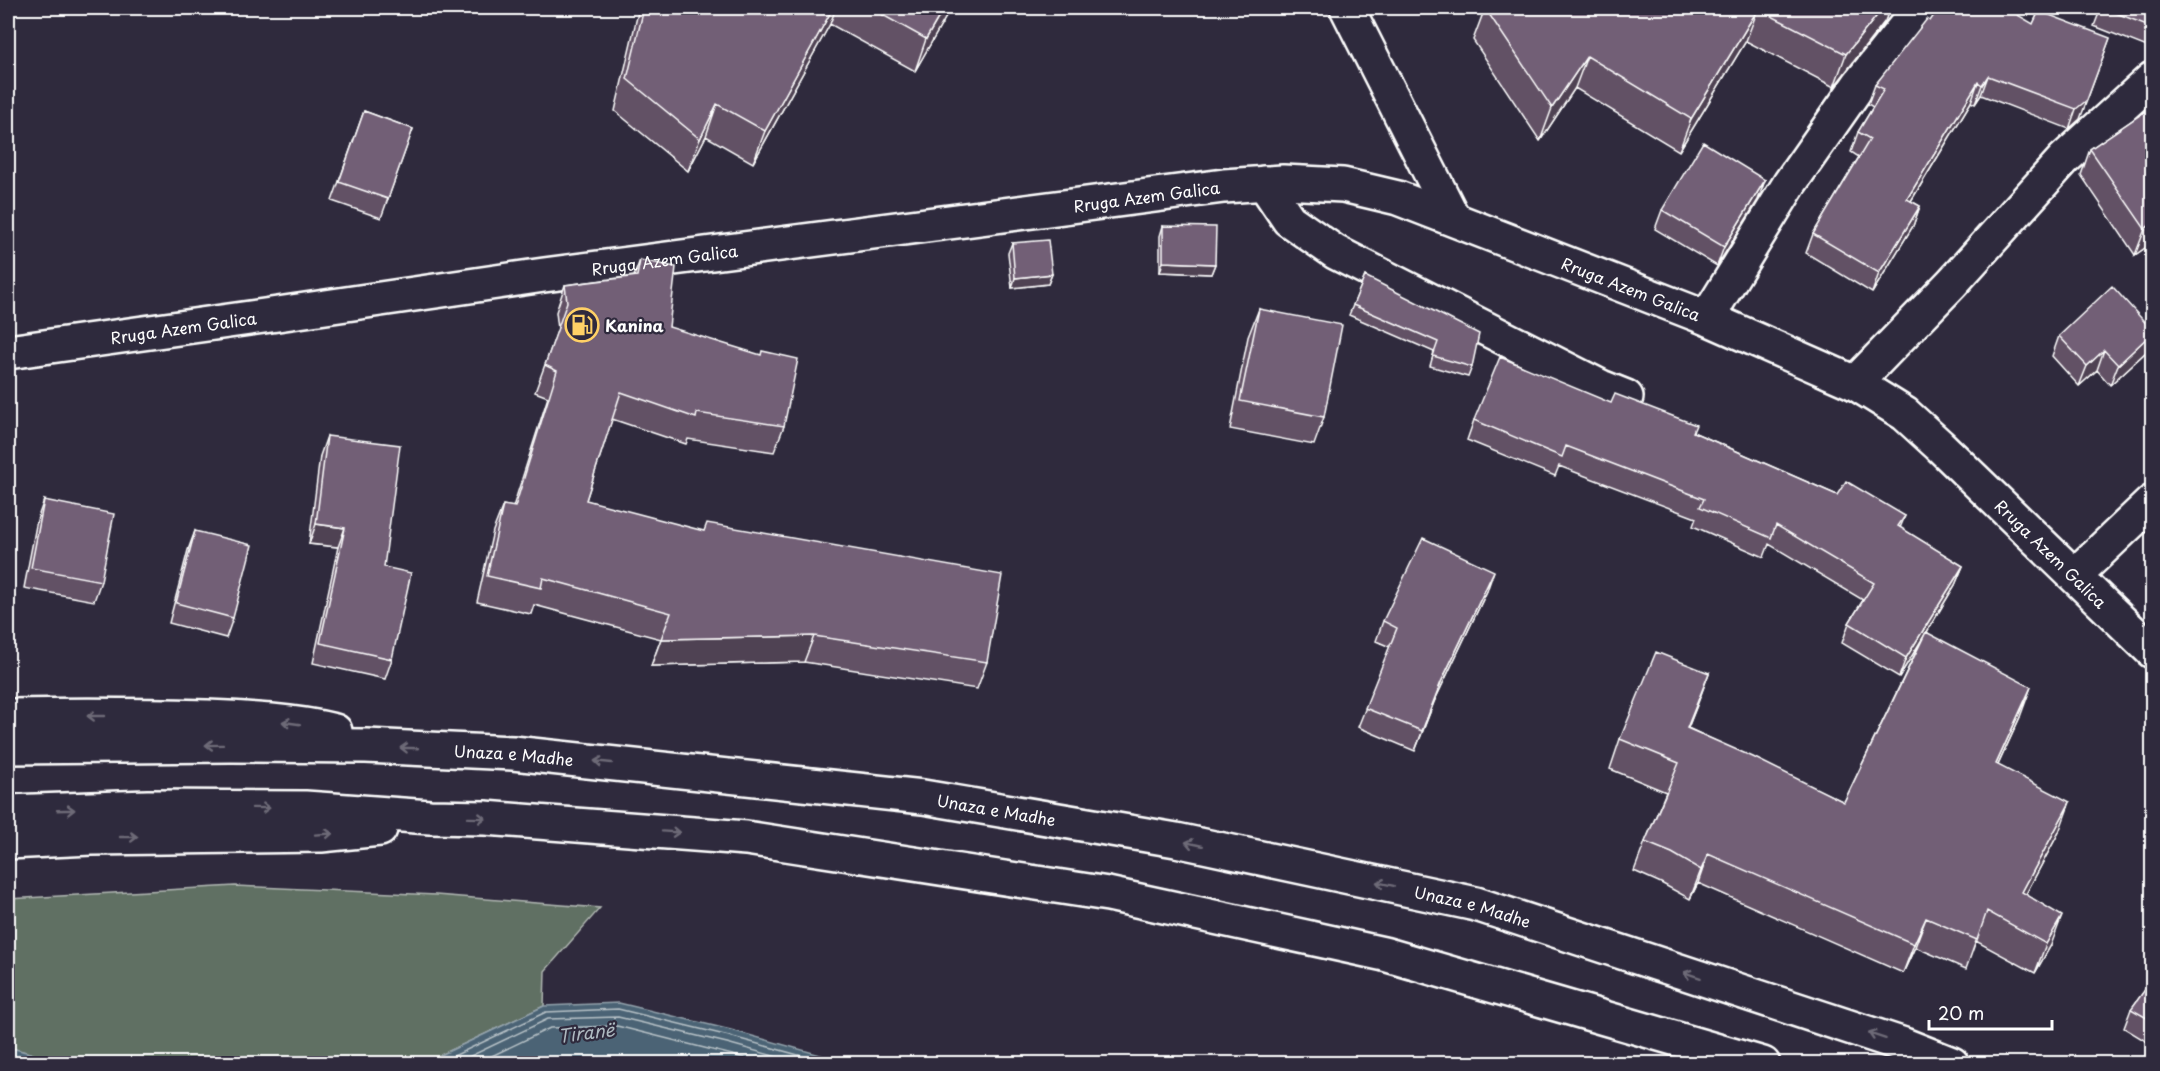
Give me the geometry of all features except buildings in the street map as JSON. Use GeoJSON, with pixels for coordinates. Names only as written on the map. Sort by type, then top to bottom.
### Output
{"type":"FeatureCollection","features":[{"type":"Feature","properties":{"kind":"main road"},"geometry":{"type":"LineString","coordinates":[[1347,8],[1453,218]]}},
{"type":"Feature","properties":{"kind":"main road"},"geometry":{"type":"LineString","coordinates":[[1707,318],[1790,183],[1860,83],[1920,8]]}},
{"type":"Feature","properties":{"kind":"main road"},"geometry":{"type":"LineString","coordinates":[[1855,383],[1952,284],[2064,159],[2152,79]]}},
{"type":"Feature","properties":{"kind":"main road","name":"Rruga Azem Galica"},"geometry":{"type":"LineString","coordinates":[[8,352],[544,274],[1200,189],[1282,182],[1344,185],[1398,198],[1453,218],[1707,318],[1855,383],[1905,414],[2152,651]]}},
{"type":"Feature","properties":{"kind":"main road"},"geometry":{"type":"LineString","coordinates":[[1264,183],[1289,220],[1335,252],[1601,387],[1626,397]]}},
{"type":"Feature","properties":{"kind":"main road"},"geometry":{"type":"LineString","coordinates":[[2075,575],[2152,501]]}},
{"type":"Feature","properties":{"kind":"main road"},"geometry":{"type":"LineString","coordinates":[[8,716],[164,716],[289,722],[348,735],[366,746]]}},
{"type":"Feature","properties":{"kind":"main road","name":"Unaza e Madhe"},"geometry":{"type":"LineString","coordinates":[[8,747],[366,746],[513,753],[923,797],[1176,840],[1476,903],[1904,1045],[1952,1064]]}},
{"type":"Feature","properties":{"kind":"main road"},"geometry":{"type":"LineString","coordinates":[[8,812],[148,807],[305,808],[430,817],[485,818],[746,838],[1108,894],[1384,954],[1763,1064]]}},
{"type":"Feature","properties":{"kind":"main road"},"geometry":{"type":"LineString","coordinates":[[8,842],[91,838],[321,835],[403,825],[430,817]]}},
{"type":"Feature","properties":{"kind":"green space"},"geometry":{"type":"Polygon","coordinates":[[[235,886],[436,895],[600,908],[545,971],[544,1006],[424,1063],[31,1064],[33,1054],[8,1047],[8,899],[235,886]]]}},
{"type":"Feature","properties":{"kind":"water","name":"Tiranë"},"geometry":{"type":"Polygon","coordinates":[[[619,1003],[731,1030],[849,1063],[424,1063],[544,1006],[619,1003]]]}},
{"type":"Feature","properties":{"kind":"water"},"geometry":{"type":"Polygon","coordinates":[[[8,1047],[33,1054],[31,1063],[8,1063],[8,1047]]]}},
{"type":"Feature","properties":{"kind":"place","name":"Kanina"},"geometry":{"type":"Point","coordinates":[582,325]}}]}
